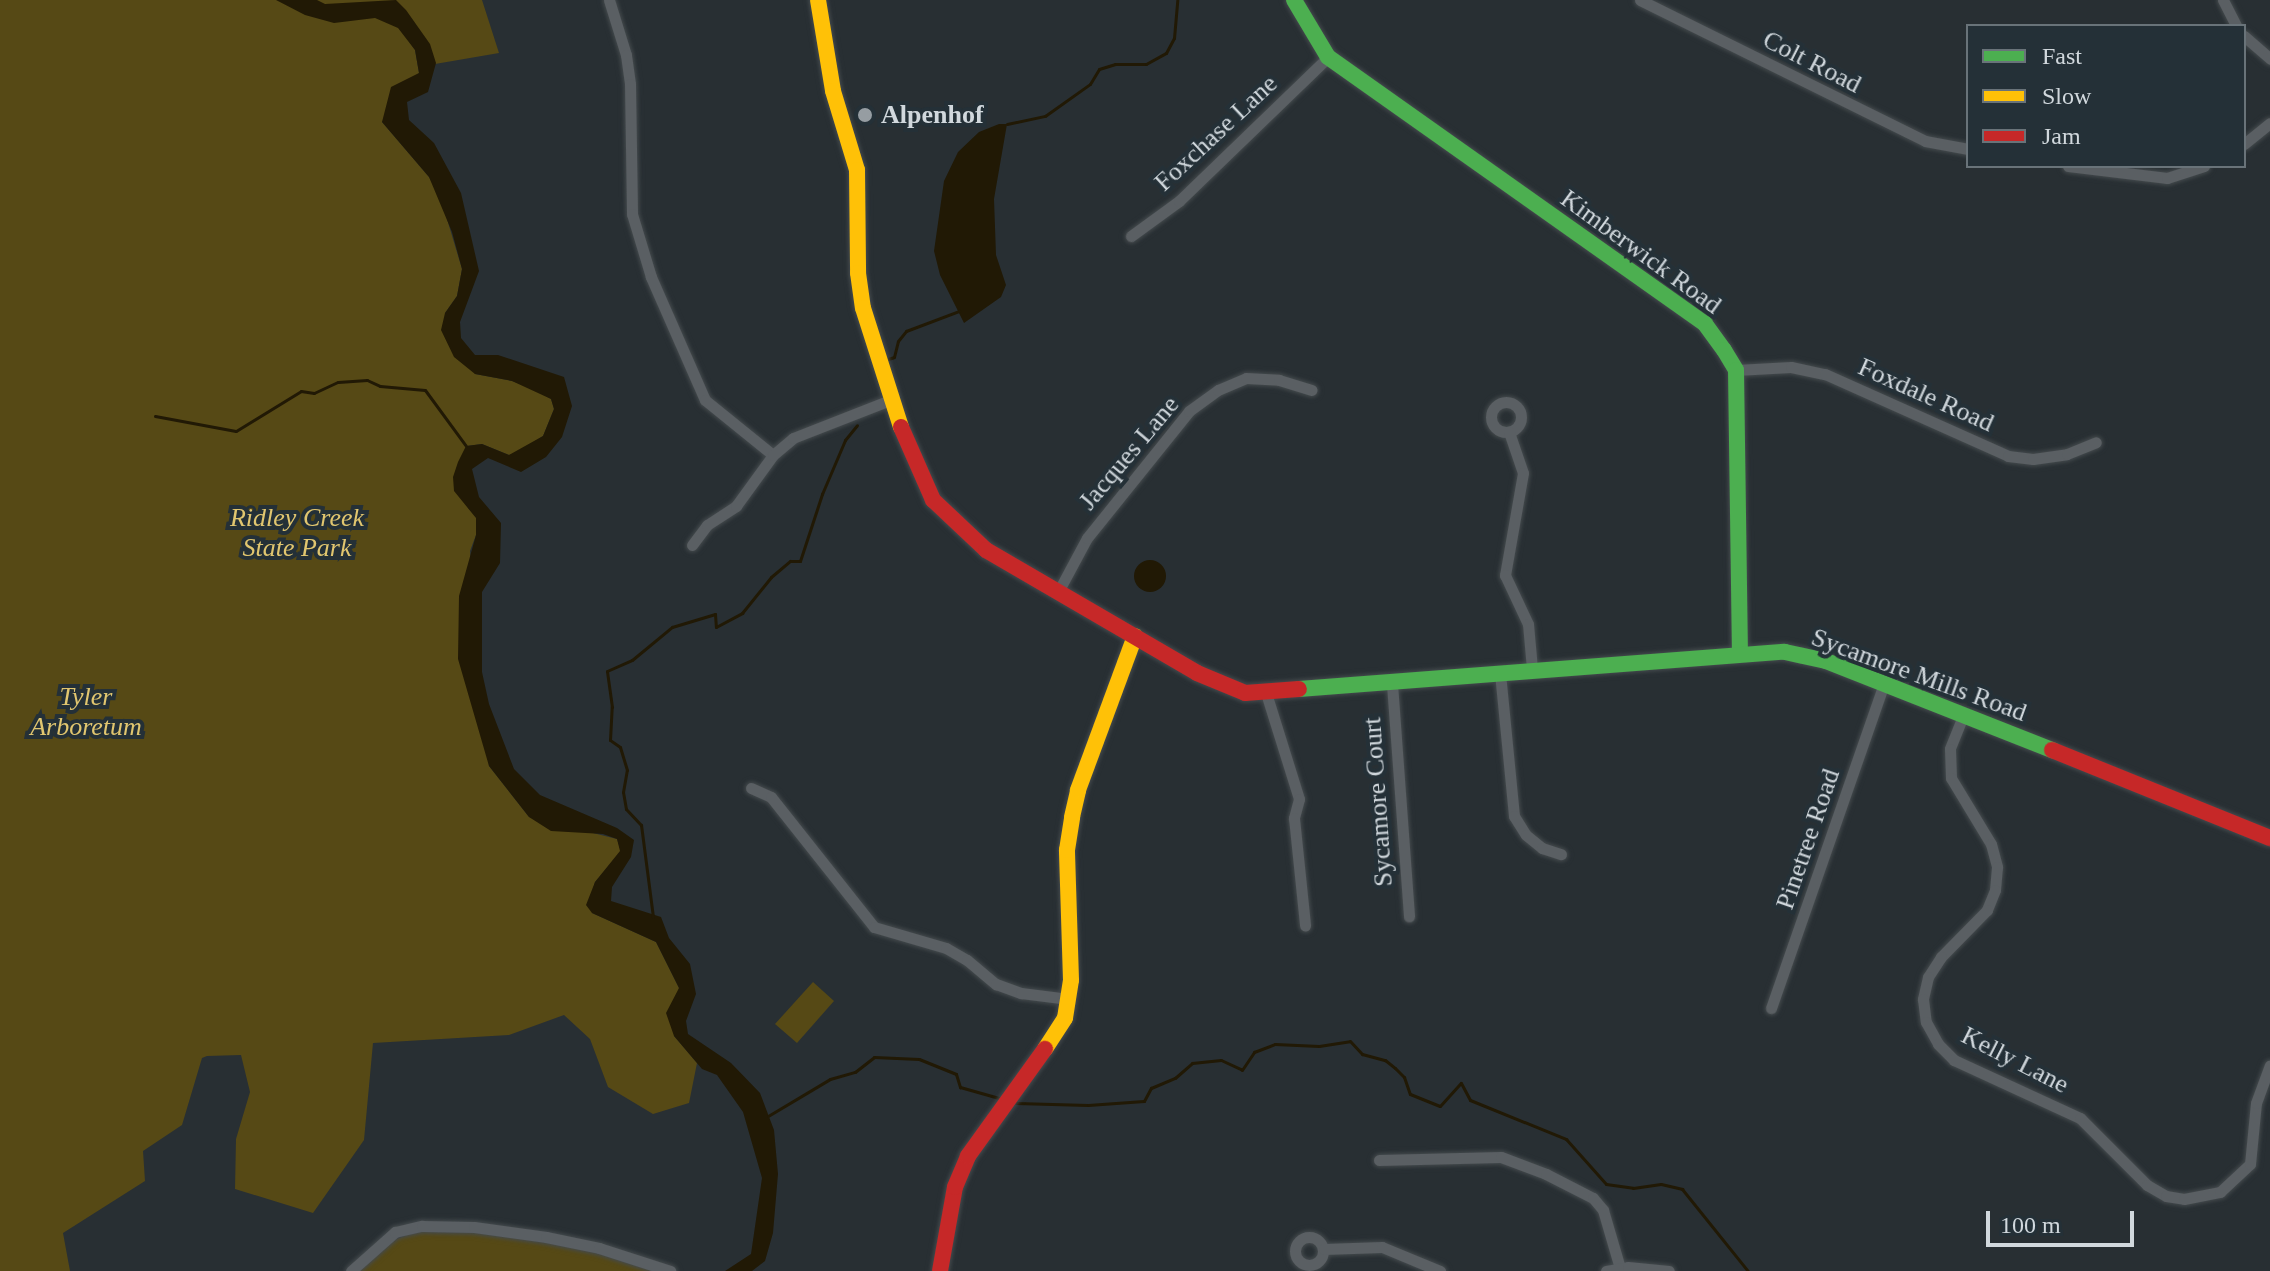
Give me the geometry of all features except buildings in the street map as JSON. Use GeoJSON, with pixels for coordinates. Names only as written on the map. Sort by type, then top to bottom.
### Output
{"type":"FeatureCollection","features":[{"type":"Feature","properties":{"kind":"street"},"geometry":{"type":"LineString","coordinates":[[609,0],[626,55],[630,84],[632,214],[651,277],[705,400],[773,455]]}},
{"type":"Feature","properties":{"kind":"street","name":"Kimberwick Road"},"geometry":{"type":"LineString","coordinates":[[1294,0],[1328,57],[1705,324],[1736,370]]}},
{"type":"Feature","properties":{"kind":"street","name":"Colt Road"},"geometry":{"type":"LineString","coordinates":[[1640,0],[1925,141],[1966,149]]}},
{"type":"Feature","properties":{"kind":"street"},"geometry":{"type":"LineString","coordinates":[[2223,0],[2235,24]]}},
{"type":"Feature","properties":{"kind":"street","name":"Sycamore Mills Road"},"geometry":{"type":"LineString","coordinates":[[824,1],[833,91],[857,170],[858,273],[863,308],[890,400],[933,500],[986,550],[1058,592],[1228,688],[1245,693],[1785,652],[1826,661],[1884,683],[2221,815],[2270,838]]}},
{"type":"Feature","properties":{"kind":"street"},"geometry":{"type":"LineString","coordinates":[[2246,38],[2270,59]]}},
{"type":"Feature","properties":{"kind":"street","name":"Foxchase Lane"},"geometry":{"type":"LineString","coordinates":[[1131,236],[1179,201],[1328,57]]}},
{"type":"Feature","properties":{"kind":"street"},"geometry":{"type":"LineString","coordinates":[[2246,142],[2270,123]]}},
{"type":"Feature","properties":{"kind":"street"},"geometry":{"type":"LineString","coordinates":[[2084,168],[2167,178],[2198,168]]}},
{"type":"Feature","properties":{"kind":"street","name":"Foxdale Road"},"geometry":{"type":"LineString","coordinates":[[1736,370],[1791,367],[1825,374],[2008,456],[2033,459],[2067,454],[2096,442]]}},
{"type":"Feature","properties":{"kind":"street"},"geometry":{"type":"LineString","coordinates":[[1736,370],[1740,654]]}},
{"type":"Feature","properties":{"kind":"street","name":"Jacques Lane"},"geometry":{"type":"LineString","coordinates":[[1058,592],[1087,538],[1189,411],[1218,390],[1246,378],[1279,380],[1311,390]]}},
{"type":"Feature","properties":{"kind":"street"},"geometry":{"type":"LineString","coordinates":[[692,545],[707,525],[736,506],[773,455],[793,438],[822,424],[890,400]]}},
{"type":"Feature","properties":{"kind":"street"},"geometry":{"type":"LineString","coordinates":[[1509,432],[1523,473],[1505,575],[1528,624],[1532,669]]}},
{"type":"Feature","properties":{"kind":"street"},"geometry":{"type":"LineString","coordinates":[[940,1271],[955,1187],[968,1156],[1056,1035],[1069,999],[1067,850],[1072,817],[1078,790],[1135,636]]}},
{"type":"Feature","properties":{"kind":"street"},"geometry":{"type":"LineString","coordinates":[[1500,673],[1514,816],[1526,835],[1542,848],[1561,854]]}},
{"type":"Feature","properties":{"kind":"street","name":"Pinetree Road"},"geometry":{"type":"LineString","coordinates":[[1771,1008],[1884,683]]}},
{"type":"Feature","properties":{"kind":"street","name":"Sycamore Court"},"geometry":{"type":"LineString","coordinates":[[1392,684],[1409,916]]}},
{"type":"Feature","properties":{"kind":"street"},"geometry":{"type":"LineString","coordinates":[[1266,693],[1299,799],[1294,818],[1305,925]]}},
{"type":"Feature","properties":{"kind":"street","name":"Kelly Lane"},"geometry":{"type":"LineString","coordinates":[[1963,716],[1950,749],[1951,778],[1991,844],[1997,867],[1995,890],[1981,917],[1941,957],[1928,977],[1923,999],[1926,1022],[1938,1044],[1954,1060],[2080,1118],[2147,1185],[2166,1196],[2184,1199],[2220,1192],[2250,1164],[2256,1103],[2270,1065]]}},
{"type":"Feature","properties":{"kind":"street"},"geometry":{"type":"LineString","coordinates":[[751,788],[771,797],[874,927],[946,948],[996,984],[1021,993],[1069,999]]}},
{"type":"Feature","properties":{"kind":"street"},"geometry":{"type":"LineString","coordinates":[[1379,1160],[1501,1157],[1546,1174],[1593,1198],[1603,1210],[1620,1268]]}},
{"type":"Feature","properties":{"kind":"street"},"geometry":{"type":"LineString","coordinates":[[351,1271],[395,1232],[422,1226],[474,1227],[546,1237],[599,1248],[670,1271]]}},
{"type":"Feature","properties":{"kind":"street"},"geometry":{"type":"LineString","coordinates":[[1324,1249],[1382,1247],[1440,1271]]}},
{"type":"Feature","properties":{"kind":"street"},"geometry":{"type":"LineString","coordinates":[[1606,1271],[1657,1267],[1669,1271]]}},
{"type":"Feature","properties":{"kind":"green space"},"geometry":{"type":"Polygon","coordinates":[[[0,0],[482,0],[499,53],[435,64],[399,27],[415,50],[419,73],[382,122],[429,177],[441,199],[462,269],[457,296],[445,313],[475,374],[512,381],[536,390],[551,399],[554,409],[543,436],[520,451],[509,455],[482,444],[467,446],[456,469],[468,508],[476,517],[476,535],[470,551],[489,766],[529,817],[617,839],[621,851],[595,882],[591,896],[592,913],[656,942],[679,988],[674,1036],[697,1063],[689,1103],[653,1114],[608,1087],[590,1039],[564,1015],[509,1035],[373,1043],[364,1140],[313,1213],[235,1189],[236,1139],[250,1092],[241,1055],[207,1056],[202,1058],[182,1125],[143,1151],[145,1181],[63,1233],[70,1271],[0,1271],[0,0]]]}},
{"type":"Feature","properties":{"kind":"green space"},"geometry":{"type":"Polygon","coordinates":[[[813,982],[834,1001],[797,1043],[775,1024],[813,982]]]}},
{"type":"Feature","properties":{"kind":"green space"},"geometry":{"type":"Polygon","coordinates":[[[472,1229],[600,1252],[654,1271],[357,1271],[387,1243],[407,1235],[428,1230],[472,1229]]]}},
{"type":"Feature","properties":{"kind":"shaded area"},"geometry":{"type":"Polygon","coordinates":[[[276,0],[317,0],[325,4],[396,0],[406,10],[430,44],[436,63],[428,92],[407,102],[409,120],[434,143],[461,193],[479,271],[460,322],[461,338],[475,355],[498,355],[564,377],[572,406],[562,437],[546,457],[521,472],[488,458],[472,469],[479,497],[501,523],[500,563],[482,592],[482,672],[489,704],[514,769],[540,795],[617,828],[634,840],[631,857],[612,887],[611,901],[661,917],[669,938],[690,964],[696,994],[686,1021],[688,1034],[731,1063],[760,1093],[774,1130],[778,1174],[773,1233],[765,1261],[752,1271],[725,1271],[751,1254],[762,1178],[743,1112],[717,1075],[702,1069],[674,1036],[666,1013],[679,988],[656,942],[592,913],[586,905],[595,882],[620,851],[617,839],[603,834],[551,831],[529,817],[489,766],[458,659],[459,596],[476,535],[476,518],[454,491],[453,477],[458,462],[466,446],[482,444],[509,455],[543,436],[554,409],[551,399],[512,381],[475,374],[454,357],[441,330],[445,313],[457,296],[462,269],[452,232],[429,177],[382,122],[391,87],[419,73],[415,50],[398,28],[375,18],[334,23],[305,15],[276,0]]]}},
{"type":"Feature","properties":{"kind":"shaded area"},"geometry":{"type":"Polygon","coordinates":[[[1007,124],[994,199],[996,255],[1006,285],[1001,297],[964,323],[940,275],[934,251],[944,181],[958,152],[979,132],[1007,124]]]}},
{"type":"Feature","properties":{"kind":"shaded area"},"geometry":{"type":"Polygon","coordinates":[[[1150,560],[1161,565],[1166,576],[1161,587],[1150,592],[1139,587],[1134,576],[1139,565],[1150,560]]]}},
{"type":"Feature","properties":{"kind":"waterway"},"geometry":{"type":"LineString","coordinates":[[1007,124],[1045,116],[1090,84],[1099,69],[1115,64],[1146,64],[1166,53],[1174,38],[1177,0]]}},
{"type":"Feature","properties":{"kind":"waterway"},"geometry":{"type":"LineString","coordinates":[[885,360],[894,357],[898,341],[906,331],[959,311]]}},
{"type":"Feature","properties":{"kind":"waterway"},"geometry":{"type":"LineString","coordinates":[[155,416],[236,431],[301,391],[314,393],[338,382],[367,380],[380,386],[425,390],[466,446]]}},
{"type":"Feature","properties":{"kind":"waterway"},"geometry":{"type":"LineString","coordinates":[[653,917],[641,825],[626,809],[623,792],[627,770],[620,747],[610,740],[612,707],[607,671],[632,660],[672,627],[715,614],[716,627],[742,613],[771,577],[790,561],[800,561],[822,494],[845,440],[857,425]]}},
{"type":"Feature","properties":{"kind":"waterway"},"geometry":{"type":"LineString","coordinates":[[1016,1103],[1088,1105],[1144,1101],[1151,1088],[1175,1078],[1192,1063],[1221,1060],[1242,1070],[1254,1052],[1275,1044],[1319,1046],[1350,1041],[1362,1054],[1385,1060],[1395,1068],[1404,1077],[1410,1094],[1440,1106],[1461,1083],[1470,1100],[1566,1139],[1606,1184],[1633,1188],[1661,1184],[1682,1189],[1748,1271]]}},
{"type":"Feature","properties":{"kind":"waterway"},"geometry":{"type":"LineString","coordinates":[[768,1116],[830,1079],[855,1072],[874,1057],[919,1059],[956,1074],[960,1087],[1002,1099]]}},
{"type":"Feature","properties":{"kind":"traffic: fast"},"geometry":{"type":"LineString","coordinates":[[1294,0],[1328,57],[1705,324],[1724,350],[1736,370],[1740,654]]}},
{"type":"Feature","properties":{"kind":"traffic: fast"},"geometry":{"type":"LineString","coordinates":[[1299,689],[1785,652],[1826,661],[2052,750]]}},
{"type":"Feature","properties":{"kind":"traffic: slow"},"geometry":{"type":"LineString","coordinates":[[818,0],[833,91],[857,170],[858,273],[863,308],[901,427]]}},
{"type":"Feature","properties":{"kind":"traffic: slow"},"geometry":{"type":"LineString","coordinates":[[1045,1049],[1065,1018],[1071,980],[1067,850],[1072,817],[1078,790],[1135,636]]}},
{"type":"Feature","properties":{"kind":"traffic: jam"},"geometry":{"type":"LineString","coordinates":[[901,427],[933,500],[986,550],[1197,673],[1245,693],[1299,689]]}},
{"type":"Feature","properties":{"kind":"traffic: jam"},"geometry":{"type":"LineString","coordinates":[[2052,750],[2270,838]]}},
{"type":"Feature","properties":{"kind":"traffic: jam"},"geometry":{"type":"LineString","coordinates":[[940,1271],[955,1187],[968,1156],[1045,1049]]}},
{"type":"Feature","properties":{"kind":"place","name":"Alpenhof"},"geometry":{"type":"Point","coordinates":[865,115]}},
{"type":"Feature","properties":{"kind":"park label","name":"Ridley Creek State Park"},"geometry":{"type":"Point","coordinates":[297,533]}},
{"type":"Feature","properties":{"kind":"park label","name":"Tyler Arboretum"},"geometry":{"type":"Point","coordinates":[86,712]}}]}
